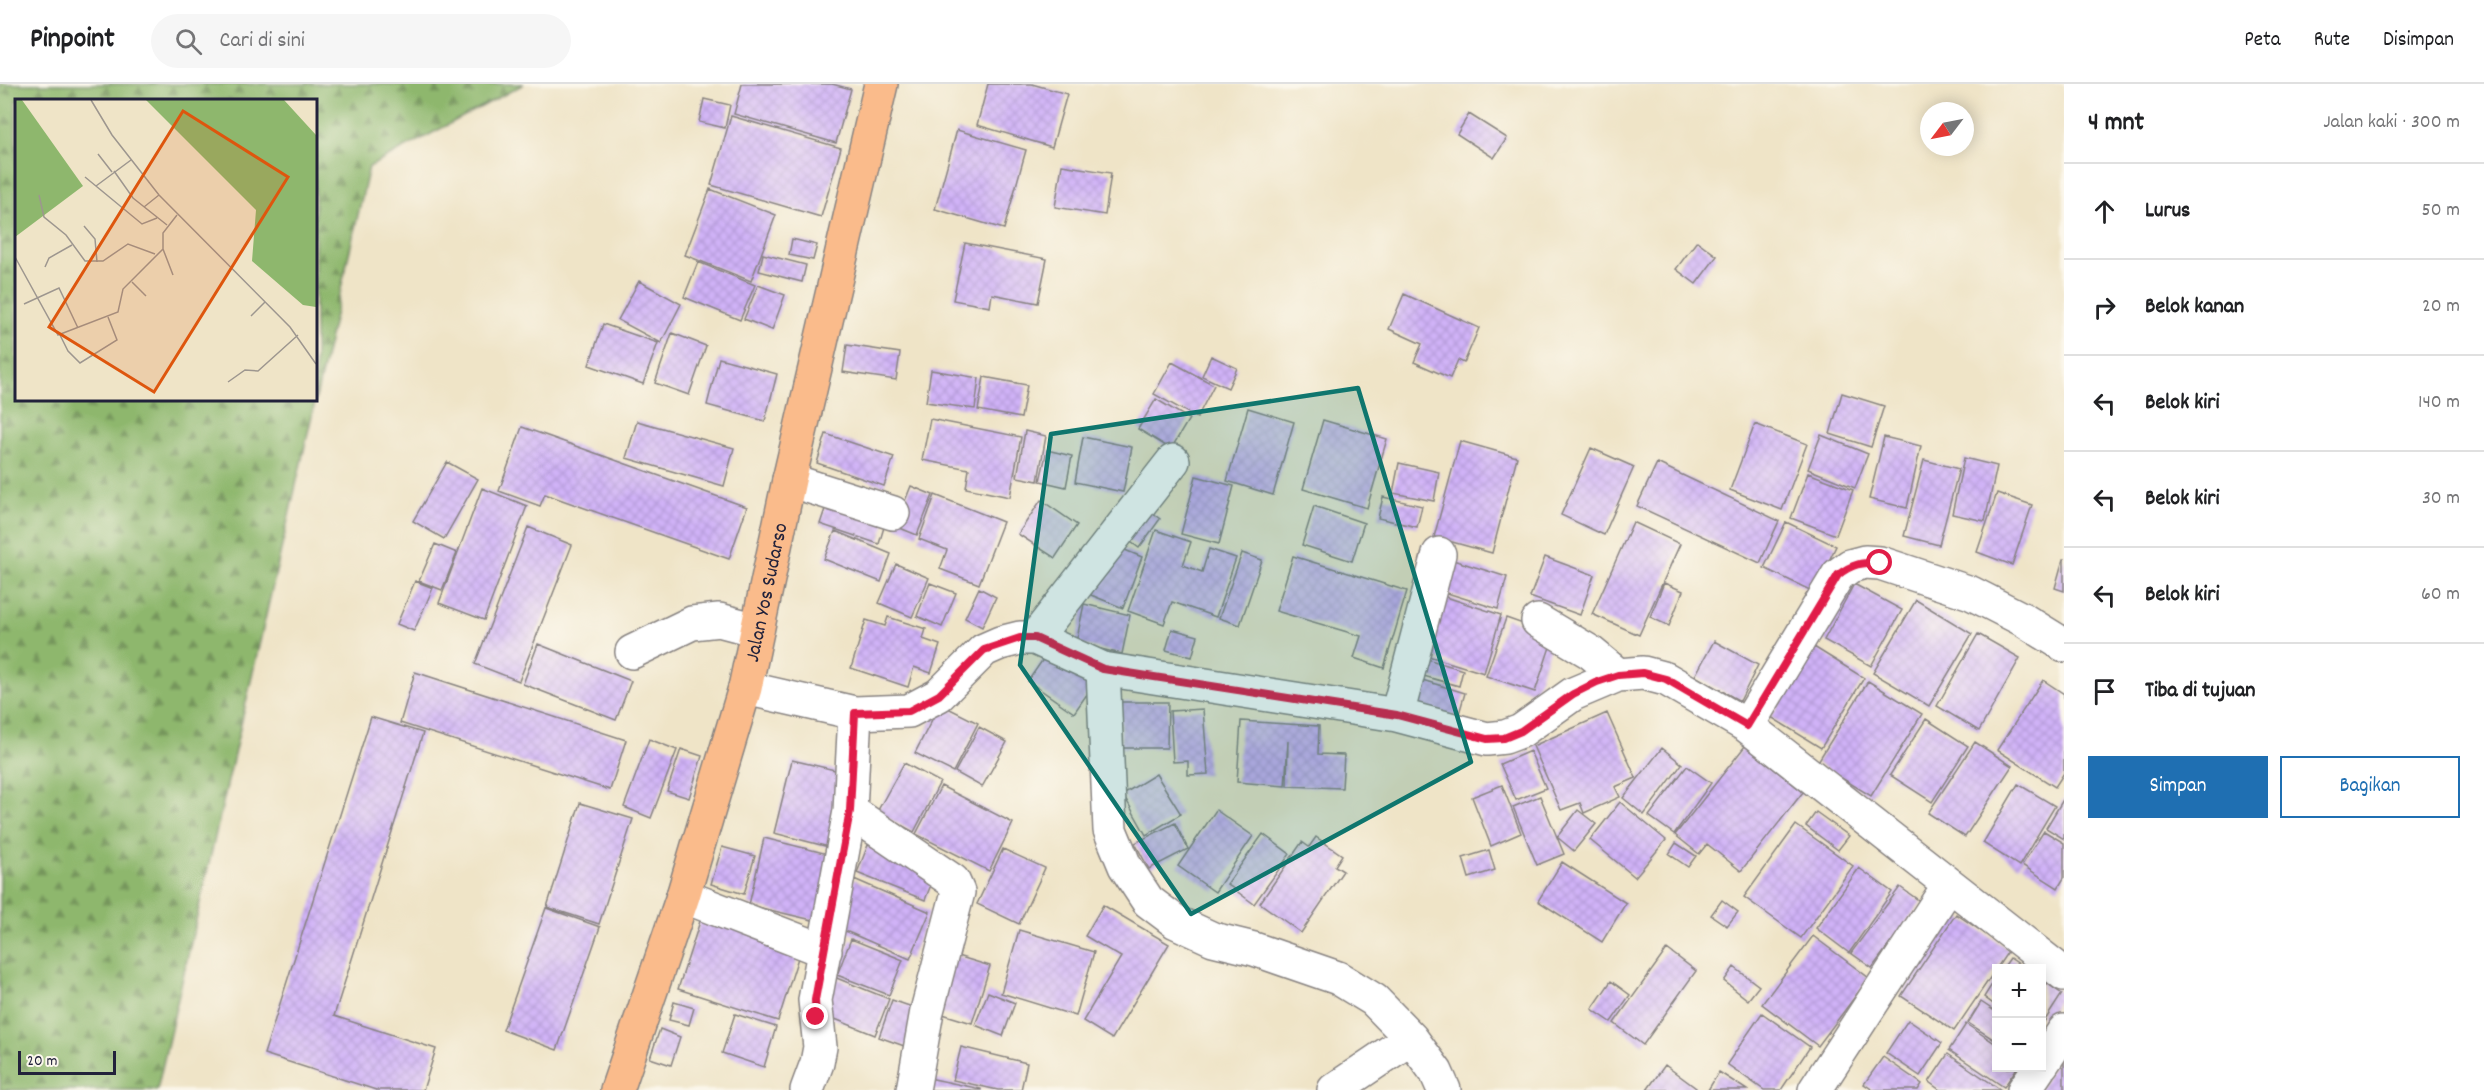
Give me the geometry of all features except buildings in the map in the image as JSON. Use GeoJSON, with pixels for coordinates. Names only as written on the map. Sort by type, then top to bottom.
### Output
{"type":"FeatureCollection","features":[{"type":"Feature","properties":{"kind":"highway","name":"Jalan Yos Sudarso"},"geometry":{"type":"LineString","coordinates":[[617,1090],[682,896],[745,688],[789,480],[881,84]]}},
{"type":"Feature","properties":{"kind":"street"},"geometry":{"type":"LineString","coordinates":[[1035,638],[1173,461]]}},
{"type":"Feature","properties":{"kind":"street"},"geometry":{"type":"LineString","coordinates":[[789,480],[893,513]]}},
{"type":"Feature","properties":{"kind":"street"},"geometry":{"type":"LineString","coordinates":[[1397,715],[1439,554]]}},
{"type":"Feature","properties":{"kind":"street"},"geometry":{"type":"LineString","coordinates":[[1747,726],[1838,575],[1850,566],[1864,562],[1880,563],[1971,593],[2006,609],[2064,645]]}},
{"type":"Feature","properties":{"kind":"street"},"geometry":{"type":"LineString","coordinates":[[632,652],[692,623],[719,620],[757,630]]}},
{"type":"Feature","properties":{"kind":"street"},"geometry":{"type":"LineString","coordinates":[[1538,621],[1590,652],[1618,675]]}},
{"type":"Feature","properties":{"kind":"street"},"geometry":{"type":"LineString","coordinates":[[745,688],[855,713],[909,711],[939,695],[984,650],[1020,638],[1035,638],[1103,669],[1397,715],[1487,739],[1504,738],[1521,731],[1573,694],[1618,675],[1643,673],[1666,679],[1747,726],[2064,974]]}},
{"type":"Feature","properties":{"kind":"street"},"geometry":{"type":"LineString","coordinates":[[1103,669],[1110,830],[1125,866],[1148,901],[1176,922],[1213,939],[1254,949],[1338,978],[1374,1000],[1411,1038],[1436,1072],[1444,1090]]}},
{"type":"Feature","properties":{"kind":"street"},"geometry":{"type":"LineString","coordinates":[[807,1090],[820,1047],[815,1000],[850,811],[855,713]]}},
{"type":"Feature","properties":{"kind":"street"},"geometry":{"type":"LineString","coordinates":[[850,811],[952,881],[958,892],[927,1011],[913,1090]]}},
{"type":"Feature","properties":{"kind":"street"},"geometry":{"type":"LineString","coordinates":[[1815,1090],[1949,885]]}},
{"type":"Feature","properties":{"kind":"street"},"geometry":{"type":"LineString","coordinates":[[682,896],[825,951]]}},
{"type":"Feature","properties":{"kind":"street"},"geometry":{"type":"LineString","coordinates":[[2046,1057],[2064,1031]]}},
{"type":"Feature","properties":{"kind":"street"},"geometry":{"type":"LineString","coordinates":[[1334,1090],[1411,1038]]}},
{"type":"Feature","properties":{"kind":"street"},"geometry":{"type":"LineString","coordinates":[[2024,1090],[2036,1072]]}},
{"type":"Feature","properties":{"kind":"highlighted area"},"geometry":{"type":"Polygon","coordinates":[[[1358,388],[1471,762],[1191,914],[1020,665],[1051,434],[1358,388]]]}},
{"type":"Feature","properties":{"kind":"green space"},"geometry":{"type":"Polygon","coordinates":[[[0,84],[524,84],[369,167],[316,398],[316,99],[15,99],[15,400],[315,400],[157,1090],[0,1090],[0,84]]]}},
{"type":"Feature","properties":{"kind":"route"},"geometry":{"type":"LineString","coordinates":[[816,1017],[815,1000],[850,811],[855,713],[909,711],[924,705],[939,695],[984,650],[1000,643],[1020,638],[1035,638],[1103,669],[1397,715],[1487,739],[1504,738],[1521,731],[1573,694],[1597,682],[1618,675],[1643,673],[1666,679],[1747,726],[1838,575],[1850,566],[1864,562],[1880,563]]}}]}
